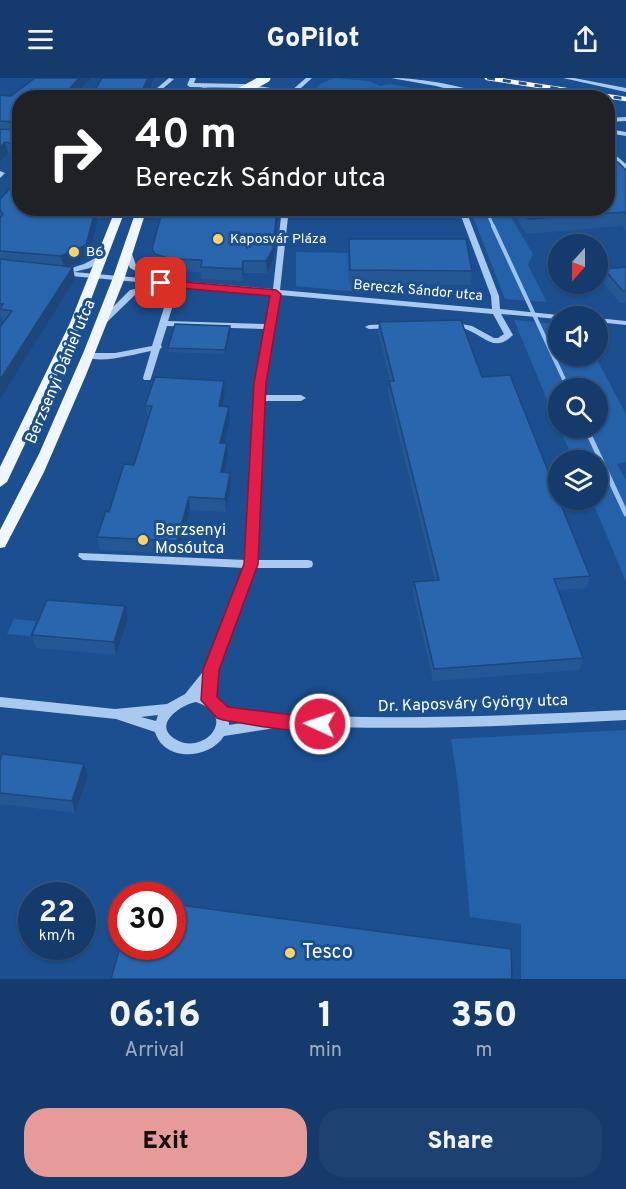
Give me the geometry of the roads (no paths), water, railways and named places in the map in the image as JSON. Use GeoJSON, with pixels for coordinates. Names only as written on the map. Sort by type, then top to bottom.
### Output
{"type":"FeatureCollection","features":[{"type":"Feature","properties":{"kind":"main road"},"geometry":{"type":"LineString","coordinates":[[244,90],[266,78]]}},
{"type":"Feature","properties":{"kind":"main road","name":"Berzsenyi Dániel utca"},"geometry":{"type":"LineString","coordinates":[[0,482],[56,369],[118,216]]}},
{"type":"Feature","properties":{"kind":"main road","name":"Berzsenyi Dániel utca"},"geometry":{"type":"LineString","coordinates":[[0,543],[32,483],[89,356],[128,254],[140,216]]}},
{"type":"Feature","properties":{"kind":"street"},"geometry":{"type":"LineString","coordinates":[[193,78],[190,85],[243,86],[264,90]]}},
{"type":"Feature","properties":{"kind":"street"},"geometry":{"type":"LineString","coordinates":[[243,86],[246,78]]}},
{"type":"Feature","properties":{"kind":"street"},"geometry":{"type":"LineString","coordinates":[[296,90],[308,78]]}},
{"type":"Feature","properties":{"kind":"street"},"geometry":{"type":"LineString","coordinates":[[394,78],[460,90]]}},
{"type":"Feature","properties":{"kind":"street"},"geometry":{"type":"LineString","coordinates":[[566,78],[626,90]]}},
{"type":"Feature","properties":{"kind":"street"},"geometry":{"type":"LineString","coordinates":[[158,90],[172,79]]}},
{"type":"Feature","properties":{"kind":"street"},"geometry":{"type":"LineString","coordinates":[[204,90],[224,86]]}},
{"type":"Feature","properties":{"kind":"street"},"geometry":{"type":"LineString","coordinates":[[615,158],[626,168]]}},
{"type":"Feature","properties":{"kind":"street"},"geometry":{"type":"LineString","coordinates":[[209,700],[211,670],[251,564],[259,398],[276,294],[285,216]]}},
{"type":"Feature","properties":{"kind":"street"},"geometry":{"type":"LineString","coordinates":[[443,324],[468,327],[494,342],[503,341],[509,335],[496,312],[495,296],[464,216]]}},
{"type":"Feature","properties":{"kind":"street"},"geometry":{"type":"LineString","coordinates":[[128,254],[133,266],[175,285]]}},
{"type":"Feature","properties":{"kind":"street"},"geometry":{"type":"LineString","coordinates":[[57,273],[80,268],[103,256]]}},
{"type":"Feature","properties":{"kind":"street","name":"Bereczk Sándor utca"},"geometry":{"type":"LineString","coordinates":[[46,272],[548,316]]}},
{"type":"Feature","properties":{"kind":"street"},"geometry":{"type":"LineString","coordinates":[[103,321],[133,292],[146,288],[175,285]]}},
{"type":"Feature","properties":{"kind":"street"},"geometry":{"type":"LineString","coordinates":[[147,378],[175,285]]}},
{"type":"Feature","properties":{"kind":"street"},"geometry":{"type":"LineString","coordinates":[[608,322],[626,323]]}},
{"type":"Feature","properties":{"kind":"street"},"geometry":{"type":"LineString","coordinates":[[165,323],[269,327]]}},
{"type":"Feature","properties":{"kind":"street"},"geometry":{"type":"LineString","coordinates":[[369,327],[401,326]]}},
{"type":"Feature","properties":{"kind":"street"},"geometry":{"type":"LineString","coordinates":[[89,356],[115,357],[158,347]]}},
{"type":"Feature","properties":{"kind":"street"},"geometry":{"type":"LineString","coordinates":[[259,398],[301,398]]}},
{"type":"Feature","properties":{"kind":"street"},"geometry":{"type":"LineString","coordinates":[[83,556],[193,562],[308,564]]}},
{"type":"Feature","properties":{"kind":"street"},"geometry":{"type":"LineString","coordinates":[[190,697],[211,670]]}},
{"type":"Feature","properties":{"kind":"street"},"geometry":{"type":"LineString","coordinates":[[190,697],[209,700],[216,704],[223,714],[222,731],[211,743],[201,748],[185,749],[169,743],[161,728],[167,709],[181,699],[190,697]]}},
{"type":"Feature","properties":{"kind":"street"},"geometry":{"type":"LineString","coordinates":[[0,702],[115,714],[161,728]]}},
{"type":"Feature","properties":{"kind":"street"},"geometry":{"type":"LineString","coordinates":[[115,714],[167,709]]}},
{"type":"Feature","properties":{"kind":"street","name":"Dr. Kaposváry György utca"},"geometry":{"type":"LineString","coordinates":[[223,714],[285,722],[338,724],[430,724],[626,715]]}},
{"type":"Feature","properties":{"kind":"street","name":"Dr. Kaposváry György utca"},"geometry":{"type":"LineString","coordinates":[[222,731],[285,722]]}},
{"type":"Feature","properties":{"kind":"waterway"},"geometry":{"type":"LineString","coordinates":[[489,216],[494,228]]}},
{"type":"Feature","properties":{"kind":"waterway"},"geometry":{"type":"LineString","coordinates":[[493,226],[563,378]]}},
{"type":"Feature","properties":{"kind":"waterway"},"geometry":{"type":"LineString","coordinates":[[591,438],[626,514]]}},
{"type":"Feature","properties":{"kind":"railway"},"geometry":{"type":"LineString","coordinates":[[487,78],[566,90]]}},
{"type":"Feature","properties":{"kind":"railway"},"geometry":{"type":"LineString","coordinates":[[615,97],[626,99]]}},
{"type":"Feature","properties":{"kind":"place","name":"Kaposvár Pláza"},"geometry":{"type":"Point","coordinates":[218,239]}},
{"type":"Feature","properties":{"kind":"place","name":"B6"},"geometry":{"type":"Point","coordinates":[74,252]}},
{"type":"Feature","properties":{"kind":"place","name":"Berzsenyi Mosóutca"},"geometry":{"type":"Point","coordinates":[143,540]}},
{"type":"Feature","properties":{"kind":"place","name":"Tesco"},"geometry":{"type":"Point","coordinates":[290,953]}}]}
